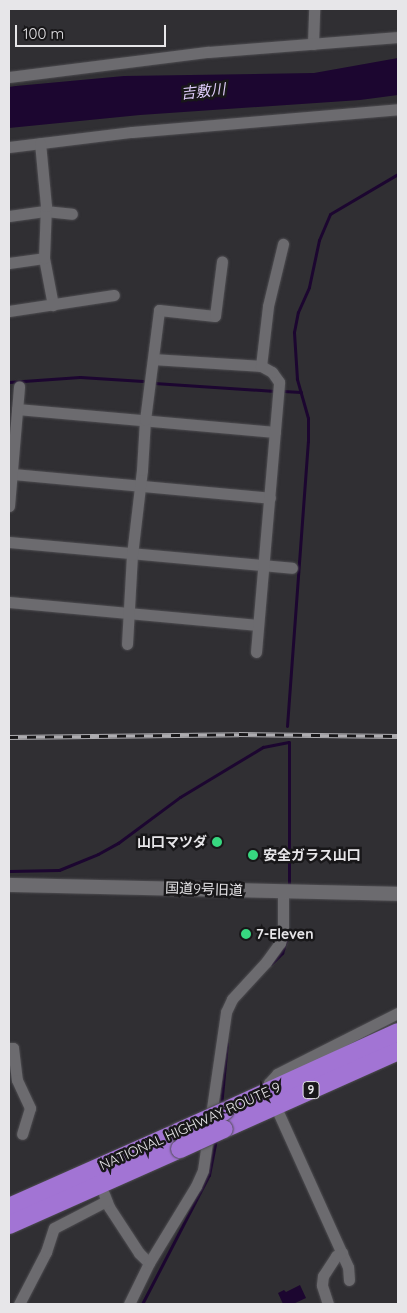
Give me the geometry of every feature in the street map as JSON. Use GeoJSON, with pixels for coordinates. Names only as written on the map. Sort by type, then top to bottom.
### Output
{"type":"FeatureCollection","features":[{"type":"Feature","properties":{"kind":"highway","name":"NATIONAL HIGHWAY ROUTE 9"},"geometry":{"type":"LineString","coordinates":[[9,1207],[179,1140],[224,1129],[272,1099],[398,1032]]}},
{"type":"Feature","properties":{"kind":"highway","name":"NATIONAL HIGHWAY ROUTE 9"},"geometry":{"type":"LineString","coordinates":[[9,1225],[103,1193],[179,1140],[225,1111],[272,1099],[398,1051]]}},
{"type":"Feature","properties":{"kind":"street"},"geometry":{"type":"LineString","coordinates":[[313,44],[314,9]]}},
{"type":"Feature","properties":{"kind":"street"},"geometry":{"type":"LineString","coordinates":[[9,77],[208,52],[398,37]]}},
{"type":"Feature","properties":{"kind":"street"},"geometry":{"type":"LineString","coordinates":[[9,147],[132,132],[398,109]]}},
{"type":"Feature","properties":{"kind":"street"},"geometry":{"type":"LineString","coordinates":[[40,143],[46,211],[44,258],[53,305]]}},
{"type":"Feature","properties":{"kind":"street"},"geometry":{"type":"LineString","coordinates":[[9,216],[46,211],[72,214]]}},
{"type":"Feature","properties":{"kind":"street"},"geometry":{"type":"LineString","coordinates":[[261,366],[268,306],[283,244]]}},
{"type":"Feature","properties":{"kind":"street"},"geometry":{"type":"LineString","coordinates":[[9,264],[44,258]]}},
{"type":"Feature","properties":{"kind":"street"},"geometry":{"type":"LineString","coordinates":[[127,644],[132,555],[145,420],[159,310],[215,316],[222,261]]}},
{"type":"Feature","properties":{"kind":"street"},"geometry":{"type":"LineString","coordinates":[[9,311],[114,295]]}},
{"type":"Feature","properties":{"kind":"street"},"geometry":{"type":"LineString","coordinates":[[154,359],[261,366],[272,372],[279,382],[256,652]]}},
{"type":"Feature","properties":{"kind":"street"},"geometry":{"type":"LineString","coordinates":[[9,506],[19,386]]}},
{"type":"Feature","properties":{"kind":"street"},"geometry":{"type":"LineString","coordinates":[[17,409],[275,432]]}},
{"type":"Feature","properties":{"kind":"street"},"geometry":{"type":"LineString","coordinates":[[13,474],[270,498]]}},
{"type":"Feature","properties":{"kind":"street"},"geometry":{"type":"LineString","coordinates":[[9,542],[132,555],[292,568]]}},
{"type":"Feature","properties":{"kind":"street"},"geometry":{"type":"LineString","coordinates":[[9,602],[258,625]]}},
{"type":"Feature","properties":{"kind":"street","name":"国道9号旧道"},"geometry":{"type":"LineString","coordinates":[[9,885],[398,894]]}},
{"type":"Feature","properties":{"kind":"street"},"geometry":{"type":"LineString","coordinates":[[129,1304],[149,1263],[203,1170],[226,1012],[232,999],[266,962],[280,943],[283,932],[283,892]]}},
{"type":"Feature","properties":{"kind":"street"},"geometry":{"type":"LineString","coordinates":[[349,1280],[348,1267],[272,1099],[269,1083],[277,1074],[398,1013]]}},
{"type":"Feature","properties":{"kind":"street"},"geometry":{"type":"LineString","coordinates":[[9,1048],[13,1048],[13,1080],[30,1108],[22,1134]]}},
{"type":"Feature","properties":{"kind":"street"},"geometry":{"type":"LineString","coordinates":[[19,1304],[46,1252],[54,1228],[103,1193],[140,1253],[149,1263]]}},
{"type":"Feature","properties":{"kind":"street"},"geometry":{"type":"LineString","coordinates":[[328,1304],[322,1285],[322,1276],[336,1256],[342,1253]]}},
{"type":"Feature","properties":{"kind":"water","name":"吉敷川"},"geometry":{"type":"Polygon","coordinates":[[[398,58],[398,95],[360,100],[140,115],[9,128],[9,87],[124,76],[314,73],[398,58]]]}},
{"type":"Feature","properties":{"kind":"water"},"geometry":{"type":"Polygon","coordinates":[[[300,1285],[306,1298],[293,1304],[283,1304],[278,1293],[284,1290],[286,1292],[300,1285]]]}},
{"type":"Feature","properties":{"kind":"waterway"},"geometry":{"type":"LineString","coordinates":[[287,726],[308,441],[308,418],[297,379],[294,332],[298,312],[309,287],[319,240],[330,214],[398,174]]}},
{"type":"Feature","properties":{"kind":"waterway"},"geometry":{"type":"LineString","coordinates":[[9,382],[80,377],[143,381]]}},
{"type":"Feature","properties":{"kind":"waterway"},"geometry":{"type":"LineString","coordinates":[[154,383],[275,391]]}},
{"type":"Feature","properties":{"kind":"waterway"},"geometry":{"type":"LineString","coordinates":[[283,391],[301,392]]}},
{"type":"Feature","properties":{"kind":"waterway"},"geometry":{"type":"LineString","coordinates":[[9,871],[59,870],[98,854],[118,843],[180,797],[263,747],[289,742],[289,888]]}},
{"type":"Feature","properties":{"kind":"waterway"},"geometry":{"type":"LineString","coordinates":[[271,964],[282,953],[288,934]]}},
{"type":"Feature","properties":{"kind":"waterway"},"geometry":{"type":"LineString","coordinates":[[221,1106],[227,1043]]}},
{"type":"Feature","properties":{"kind":"waterway"},"geometry":{"type":"LineString","coordinates":[[142,1304],[209,1175],[216,1139]]}},
{"type":"Feature","properties":{"kind":"railway"},"geometry":{"type":"LineString","coordinates":[[9,737],[239,734],[398,736]]}},
{"type":"Feature","properties":{"kind":"place","name":"山口マツダ"},"geometry":{"type":"Point","coordinates":[217,842]}},
{"type":"Feature","properties":{"kind":"place","name":"安全ガラス山口"},"geometry":{"type":"Point","coordinates":[253,855]}},
{"type":"Feature","properties":{"kind":"place","name":"7-Eleven"},"geometry":{"type":"Point","coordinates":[246,934]}}]}
